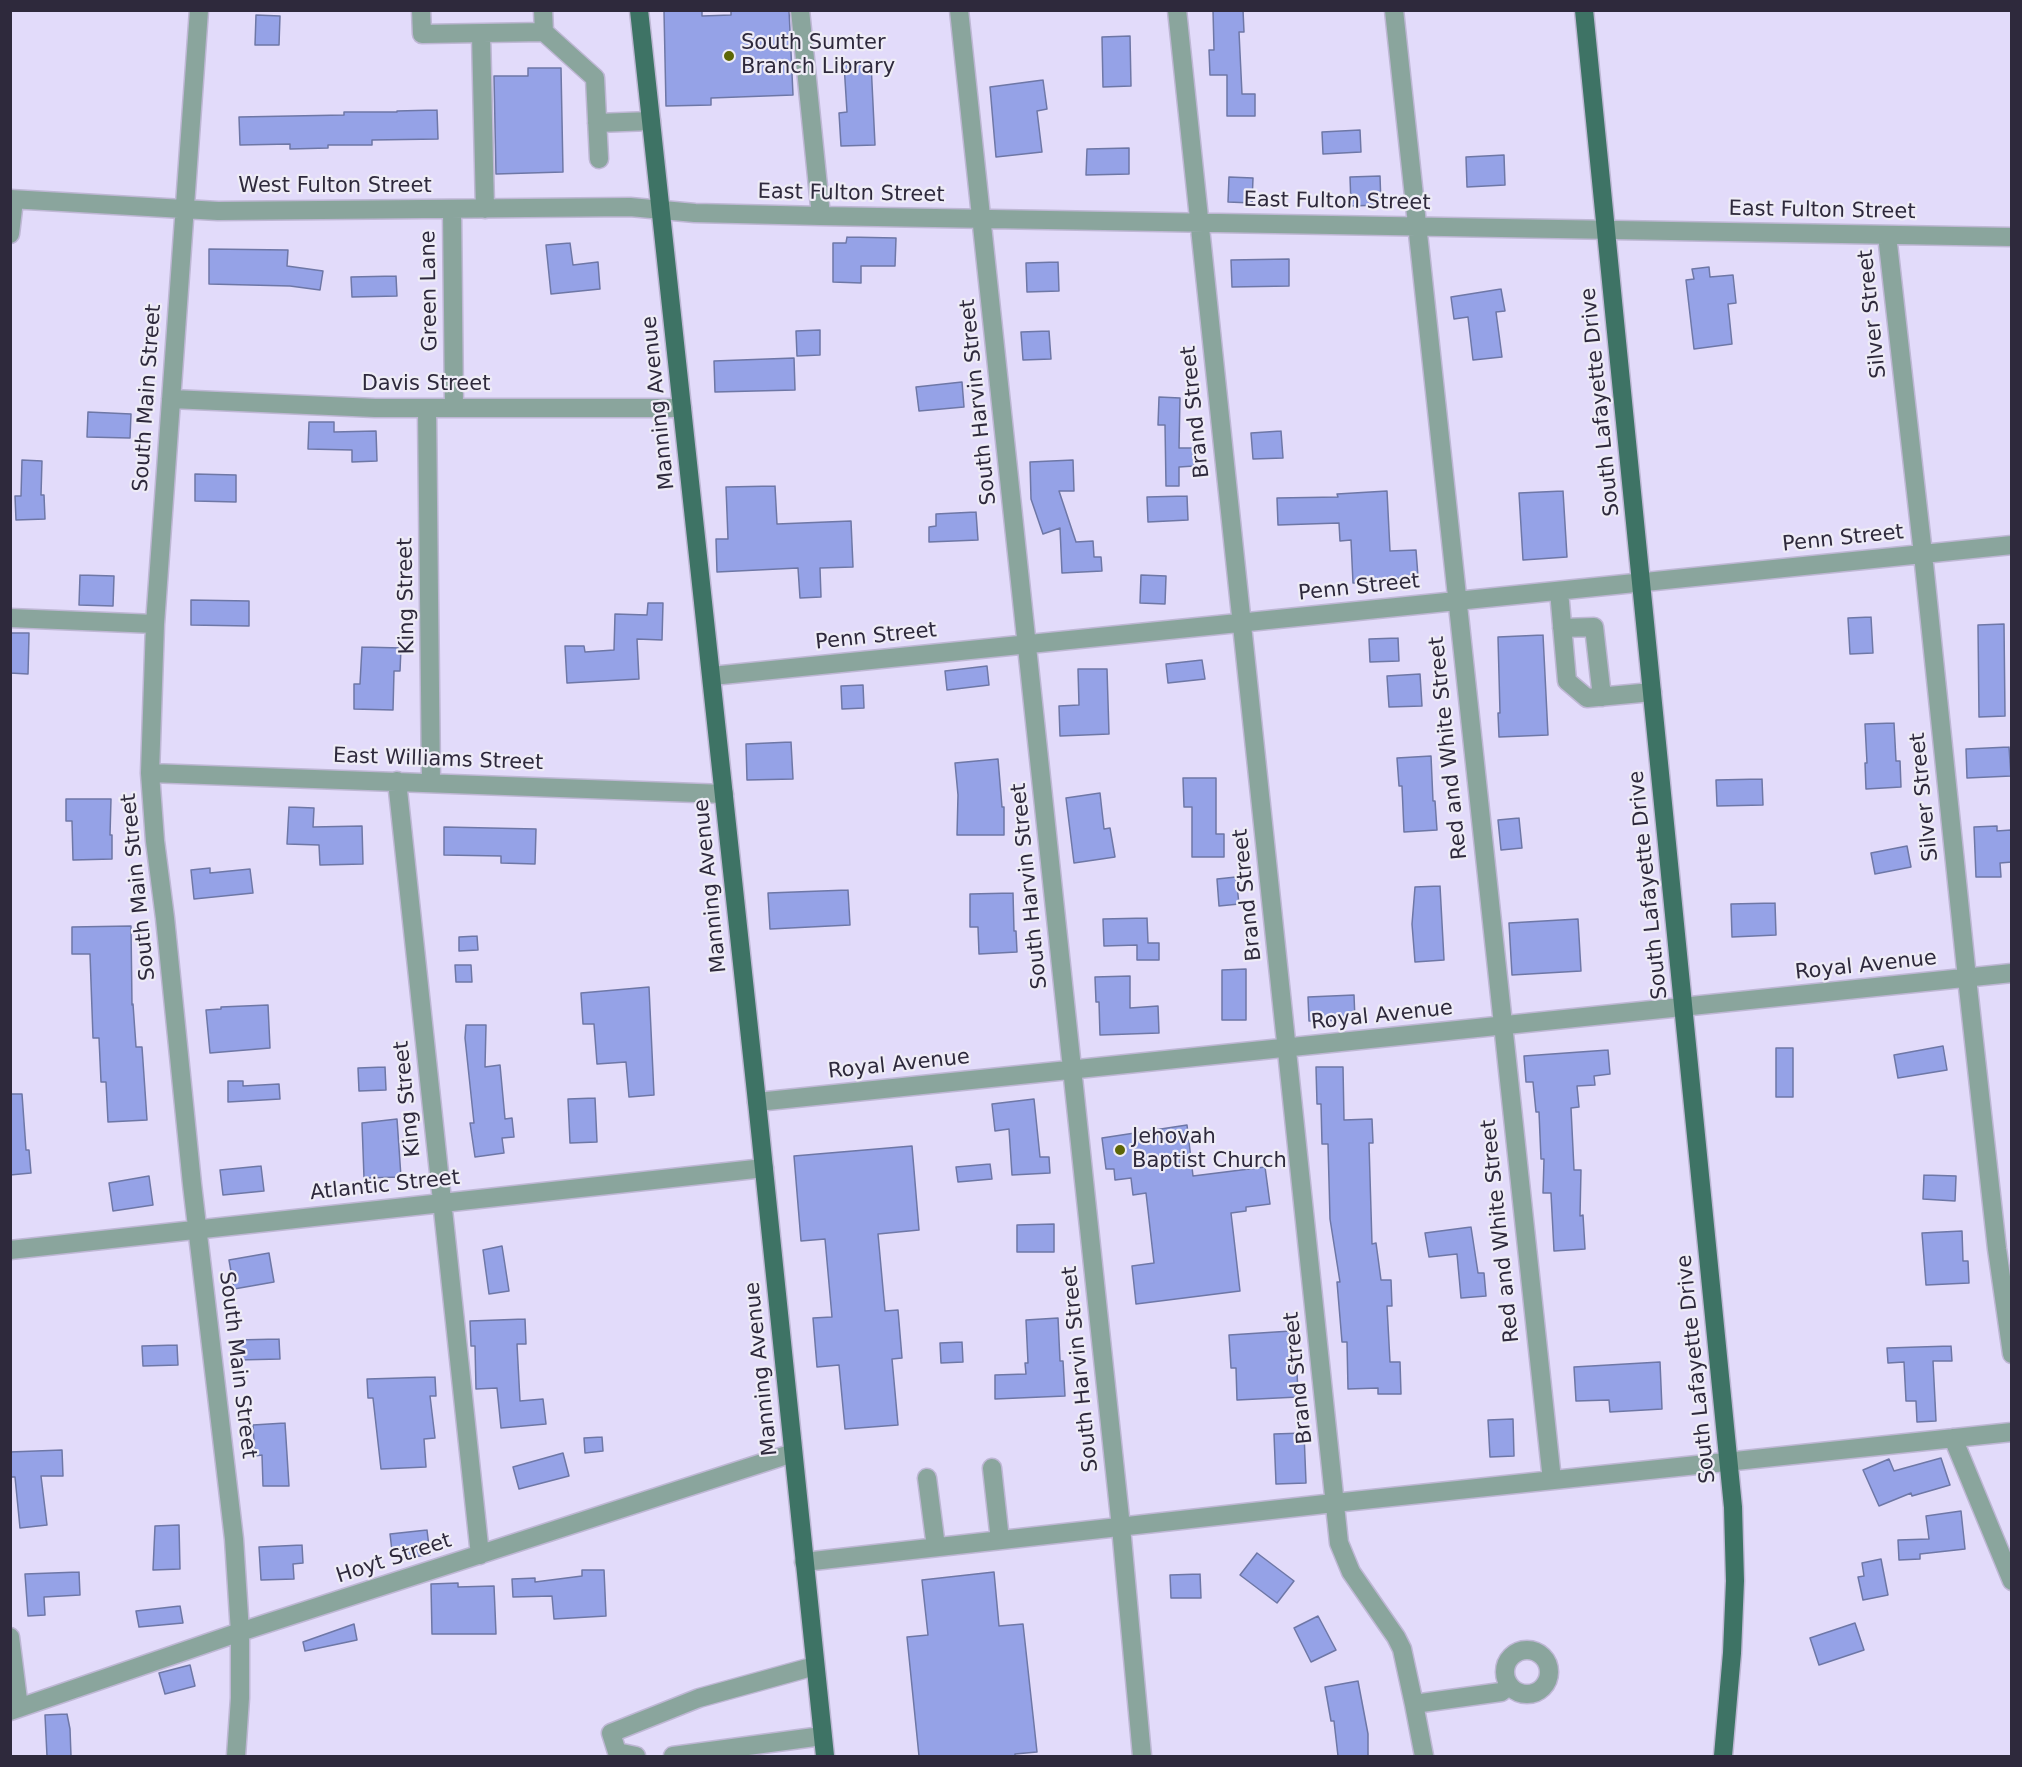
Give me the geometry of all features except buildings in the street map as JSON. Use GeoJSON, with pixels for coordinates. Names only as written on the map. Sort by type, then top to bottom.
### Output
{"type":"FeatureCollection","features":[{"type":"Feature","properties":{"kind":"main road","name":"Manning Avenue"},"geometry":{"type":"LineString","coordinates":[[639,10],[712,676],[825,1756]]}},
{"type":"Feature","properties":{"kind":"main road","name":"South Lafayette Drive"},"geometry":{"type":"LineString","coordinates":[[1584,10],[1733,1507],[1735,1581],[1732,1653],[1723,1756]]}},
{"type":"Feature","properties":{"kind":"street","name":"South Main Street"},"geometry":{"type":"LineString","coordinates":[[199,10],[155,624],[150,773],[155,841],[234,1539],[240,1632],[240,1698],[236,1756]]}},
{"type":"Feature","properties":{"kind":"street"},"geometry":{"type":"LineString","coordinates":[[421,10],[422,34],[544,32],[595,78],[599,159]]}},
{"type":"Feature","properties":{"kind":"street"},"geometry":{"type":"LineString","coordinates":[[543,10],[544,32]]}},
{"type":"Feature","properties":{"kind":"street"},"geometry":{"type":"LineString","coordinates":[[800,10],[821,216]]}},
{"type":"Feature","properties":{"kind":"street","name":"South Harvin Street"},"geometry":{"type":"LineString","coordinates":[[959,10],[1121,1527],[1143,1756]]}},
{"type":"Feature","properties":{"kind":"street","name":"Brand Street"},"geometry":{"type":"LineString","coordinates":[[1177,10],[1334,1503],[1344,1557],[1351,1572],[1402,1649],[1424,1756]]}},
{"type":"Feature","properties":{"kind":"street","name":"Red and White Street"},"geometry":{"type":"LineString","coordinates":[[1394,10],[1551,1480]]}},
{"type":"Feature","properties":{"kind":"street"},"geometry":{"type":"LineString","coordinates":[[481,34],[485,209]]}},
{"type":"Feature","properties":{"kind":"street"},"geometry":{"type":"LineString","coordinates":[[597,123],[651,121]]}},
{"type":"Feature","properties":{"kind":"street","name":"West Fulton Street"},"geometry":{"type":"LineString","coordinates":[[12,199],[185,210],[630,207],[661,210]]}},
{"type":"Feature","properties":{"kind":"street"},"geometry":{"type":"LineString","coordinates":[[10,234],[12,199]]}},
{"type":"Feature","properties":{"kind":"street","name":"Green Lane"},"geometry":{"type":"LineString","coordinates":[[452,209],[454,408]]}},
{"type":"Feature","properties":{"kind":"street","name":"East Fulton Street"},"geometry":{"type":"LineString","coordinates":[[661,210],[821,216],[2012,237]]}},
{"type":"Feature","properties":{"kind":"street","name":"Silver Street"},"geometry":{"type":"LineString","coordinates":[[1887,235],[1997,1249],[2012,1354]]}},
{"type":"Feature","properties":{"kind":"street","name":"Davis Street"},"geometry":{"type":"LineString","coordinates":[[171,399],[427,409],[682,408]]}},
{"type":"Feature","properties":{"kind":"street","name":"King Street"},"geometry":{"type":"LineString","coordinates":[[427,409],[431,782]]}},
{"type":"Feature","properties":{"kind":"street","name":"Penn Street"},"geometry":{"type":"LineString","coordinates":[[712,676],[2012,545]]}},
{"type":"Feature","properties":{"kind":"street"},"geometry":{"type":"LineString","coordinates":[[1559,591],[1568,681],[1587,698],[1652,692]]}},
{"type":"Feature","properties":{"kind":"street"},"geometry":{"type":"LineString","coordinates":[[10,618],[155,624]]}},
{"type":"Feature","properties":{"kind":"street"},"geometry":{"type":"LineString","coordinates":[[1562,628],[1594,627],[1602,697]]}},
{"type":"Feature","properties":{"kind":"street","name":"East Williams Street"},"geometry":{"type":"LineString","coordinates":[[150,773],[724,794]]}},
{"type":"Feature","properties":{"kind":"street","name":"King Street"},"geometry":{"type":"LineString","coordinates":[[397,781],[480,1555]]}},
{"type":"Feature","properties":{"kind":"street","name":"Royal Avenue"},"geometry":{"type":"LineString","coordinates":[[757,1102],[2012,973]]}},
{"type":"Feature","properties":{"kind":"street","name":"Atlantic Street"},"geometry":{"type":"LineString","coordinates":[[10,1250],[764,1168]]}},
{"type":"Feature","properties":{"kind":"street"},"geometry":{"type":"LineString","coordinates":[[804,1562],[1334,1503],[2012,1432]]}},
{"type":"Feature","properties":{"kind":"street"},"geometry":{"type":"LineString","coordinates":[[1953,1438],[2012,1581]]}},
{"type":"Feature","properties":{"kind":"street","name":"Hoyt Street"},"geometry":{"type":"LineString","coordinates":[[15,1710],[240,1632],[793,1453]]}},
{"type":"Feature","properties":{"kind":"street"},"geometry":{"type":"LineString","coordinates":[[992,1468],[1000,1540]]}},
{"type":"Feature","properties":{"kind":"street"},"geometry":{"type":"LineString","coordinates":[[927,1478],[936,1547]]}},
{"type":"Feature","properties":{"kind":"street"},"geometry":{"type":"LineString","coordinates":[[10,1637],[15,1710]]}},
{"type":"Feature","properties":{"kind":"street"},"geometry":{"type":"LineString","coordinates":[[636,1756],[617,1752],[611,1733],[699,1698],[814,1666]]}},
{"type":"Feature","properties":{"kind":"street"},"geometry":{"type":"LineString","coordinates":[[1414,1704],[1501,1692],[1509,1686]]}},
{"type":"Feature","properties":{"kind":"street"},"geometry":{"type":"LineString","coordinates":[[673,1756],[822,1736]]}},
{"type":"Feature","properties":{"kind":"place","name":"South Sumter Branch Library"},"geometry":{"type":"Point","coordinates":[729,56]}},
{"type":"Feature","properties":{"kind":"place","name":"Jehovah Baptist Church"},"geometry":{"type":"Point","coordinates":[1120,1150]}}]}
